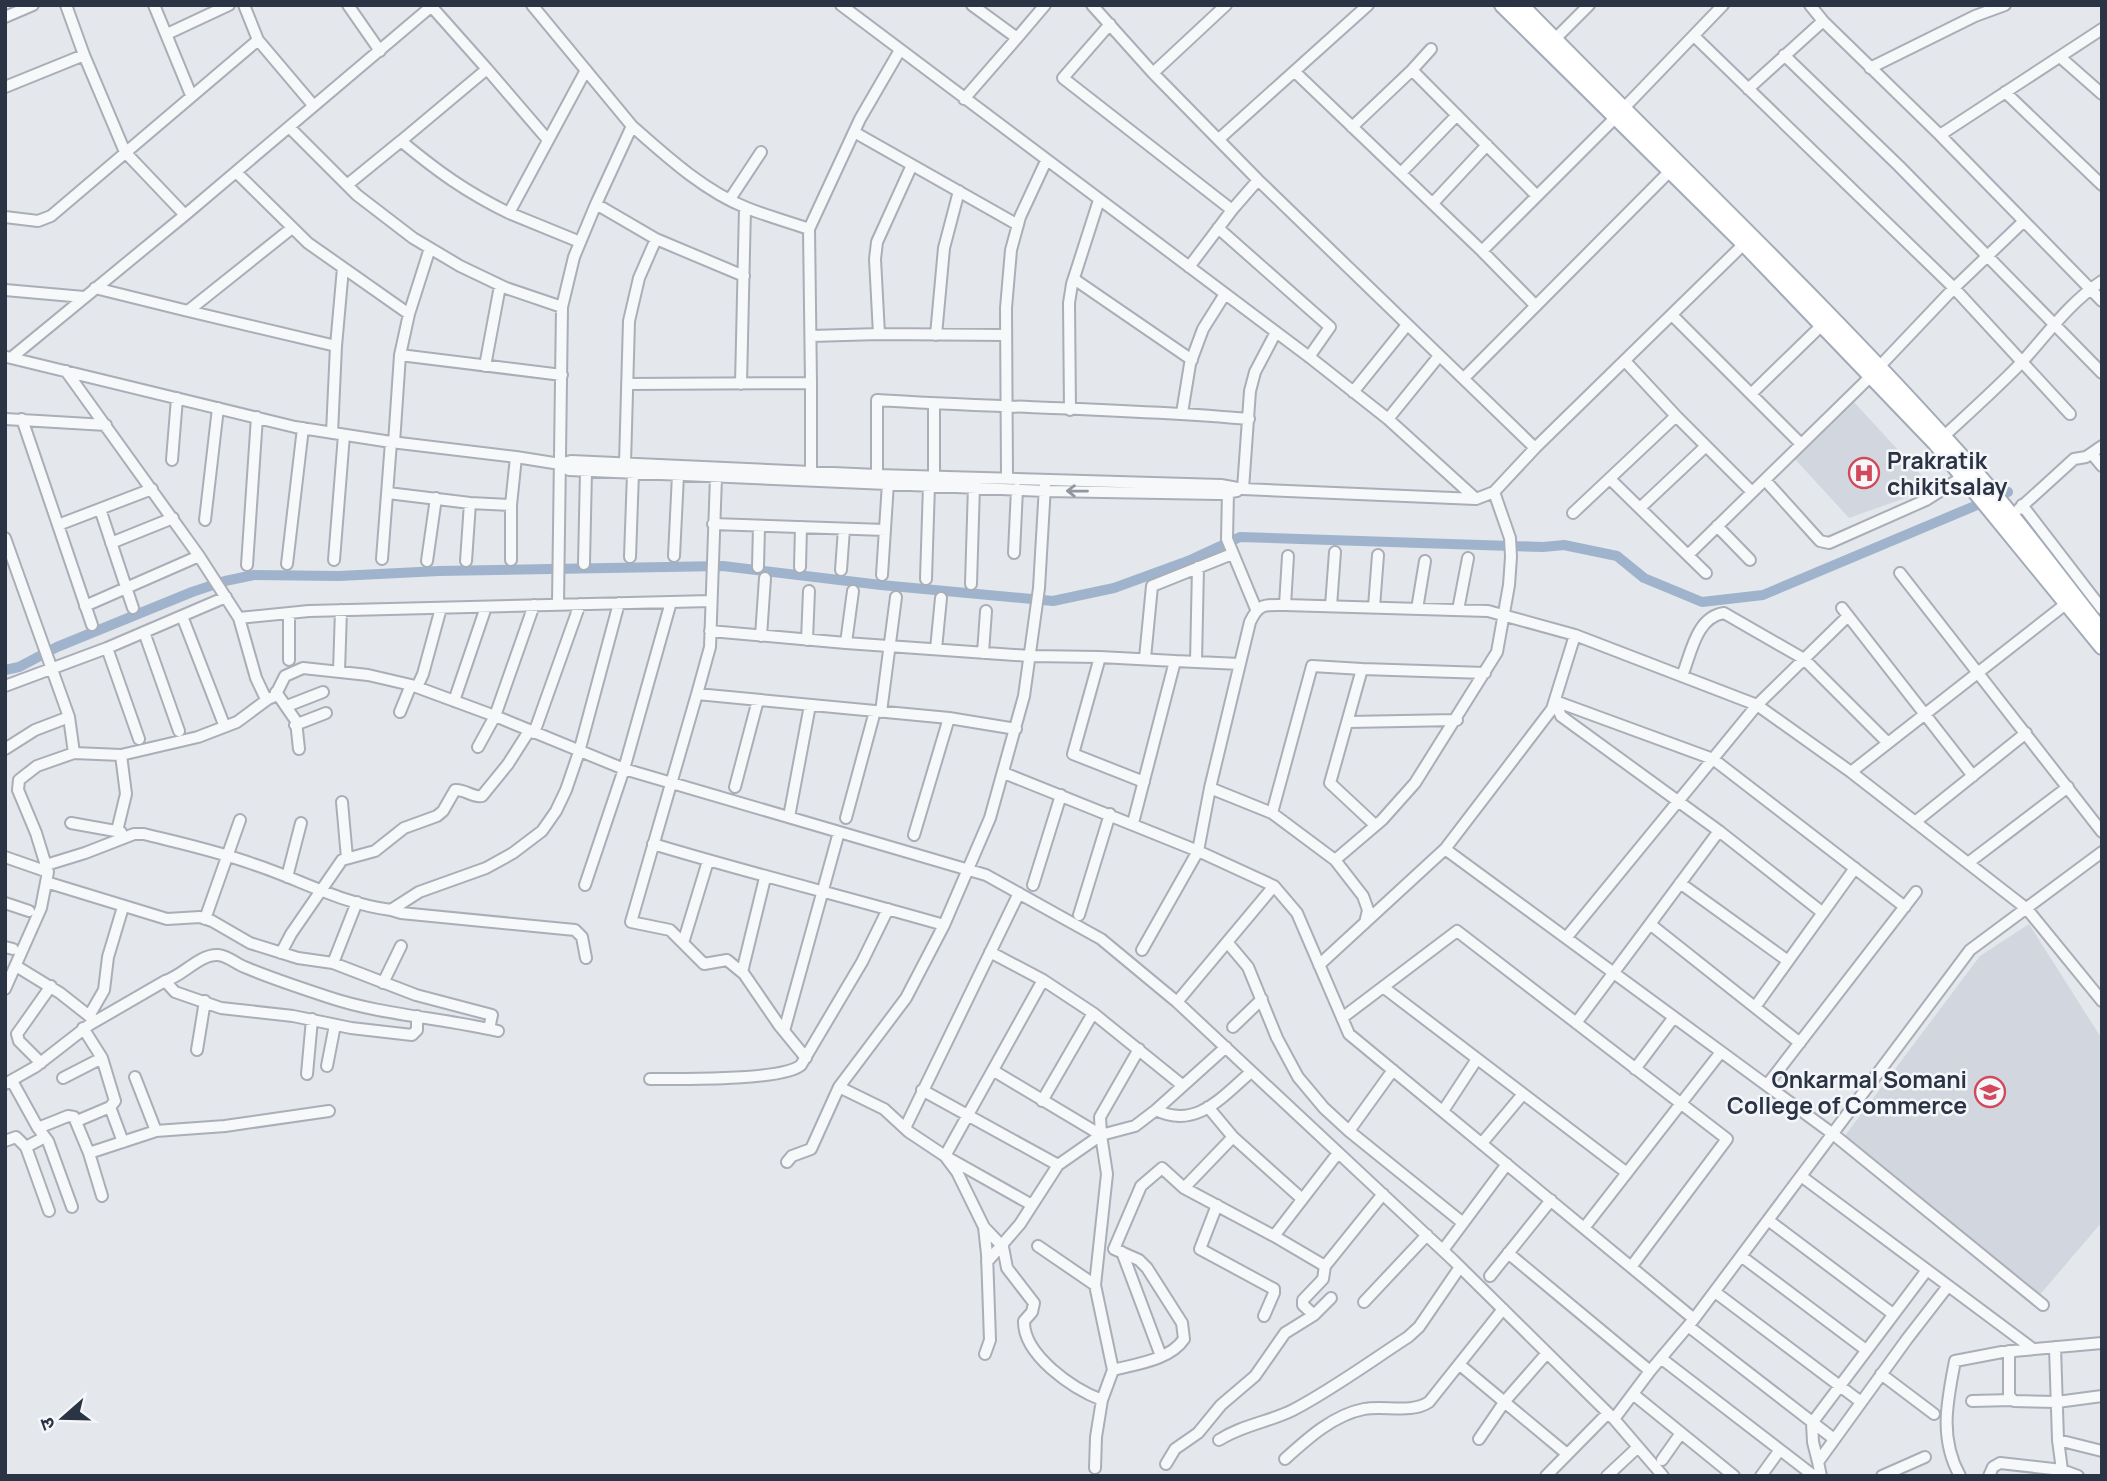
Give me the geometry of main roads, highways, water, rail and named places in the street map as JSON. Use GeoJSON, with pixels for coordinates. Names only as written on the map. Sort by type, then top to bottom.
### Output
{"type":"FeatureCollection","features":[{"type":"Feature","properties":{"kind":"main road"},"geometry":{"type":"LineString","coordinates":[[1521,5],[1670,171],[1748,240],[1822,325],[1944,437],[1969,477]]}},
{"type":"Feature","properties":{"kind":"main road"},"geometry":{"type":"LineString","coordinates":[[1505,6],[1748,240],[1875,372],[2007,518],[2102,631]]}},
{"type":"Feature","properties":{"kind":"main road"},"geometry":{"type":"LineString","coordinates":[[2007,518],[2102,647]]}},
{"type":"Feature","properties":{"kind":"waterway"},"geometry":{"type":"LineString","coordinates":[[5,670],[19,667],[57,647],[192,592],[254,575],[339,576],[439,571],[723,566],[881,585],[1053,601],[1114,588],[1188,561],[1240,537],[1543,547],[1564,545],[1617,556],[1644,578],[1702,602],[1763,595],[2008,492]]}},
{"type":"Feature","properties":{"kind":"place","name":"Prakratik chikitsalay"},"geometry":{"type":"Point","coordinates":[1864,473]}},
{"type":"Feature","properties":{"kind":"place","name":"Onkarmal Somani College of Commerce"},"geometry":{"type":"Point","coordinates":[1990,1092]}}]}
